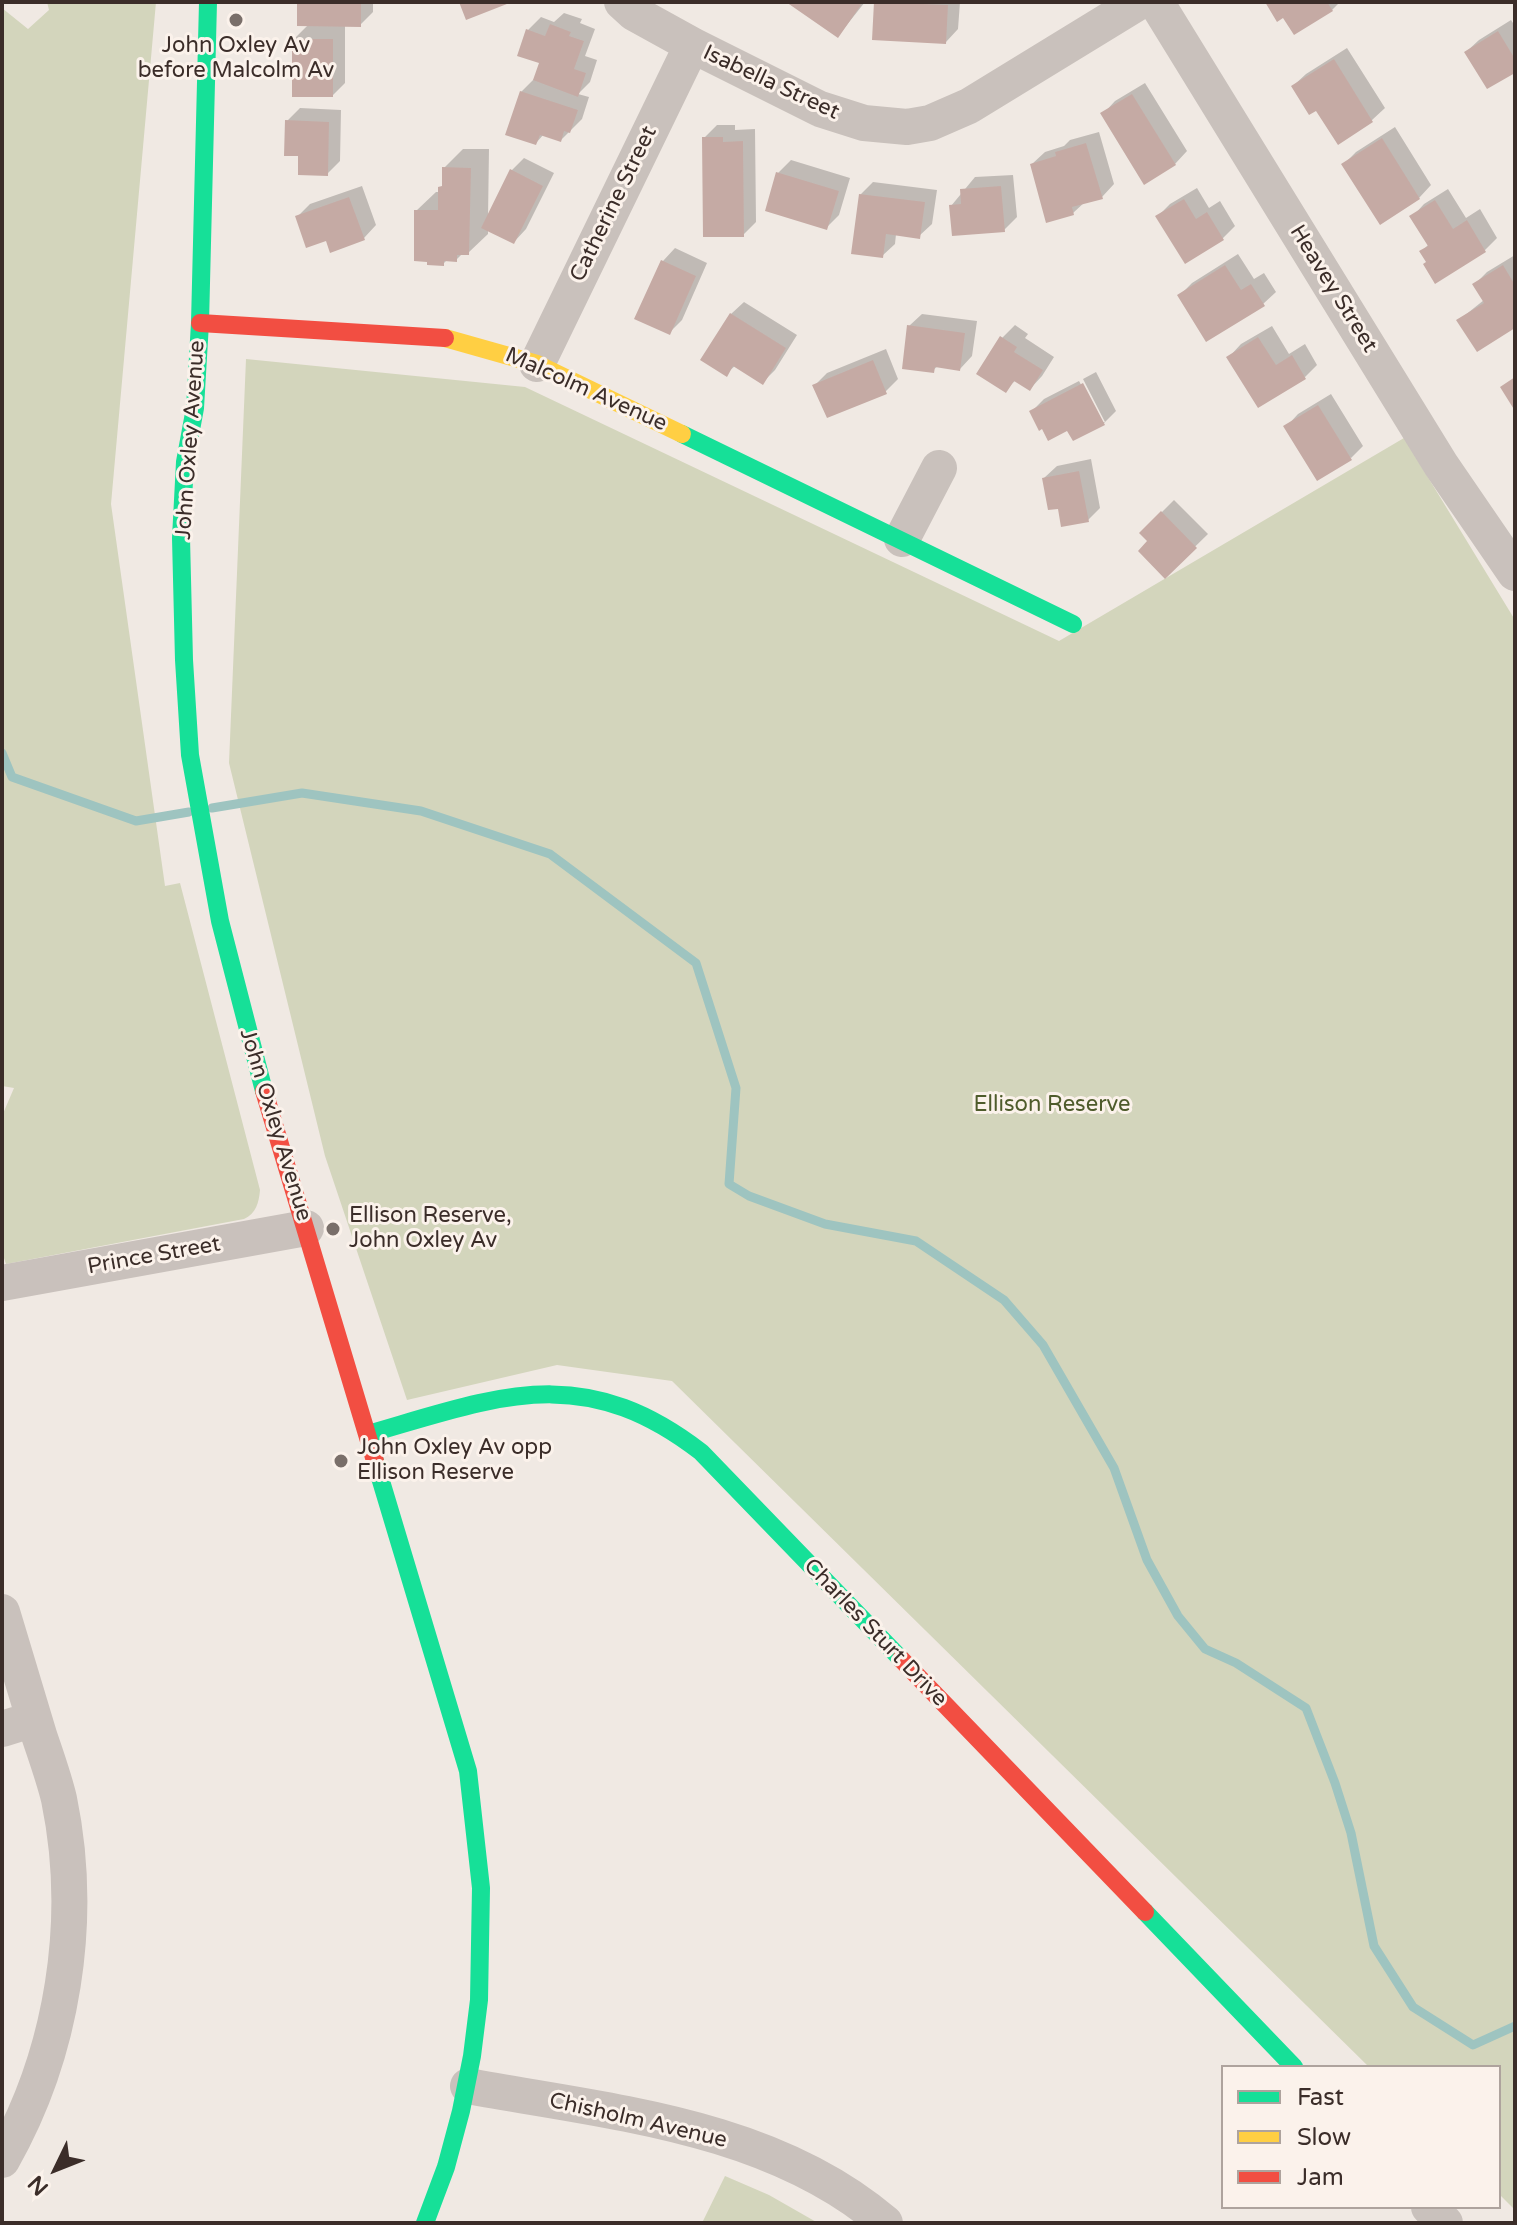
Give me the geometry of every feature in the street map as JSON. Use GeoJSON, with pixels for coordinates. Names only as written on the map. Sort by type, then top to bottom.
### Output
{"type":"FeatureCollection","features":[{"type":"Feature","properties":{"kind":"street","name":"John Oxley Avenue"},"geometry":{"type":"LineString","coordinates":[[208,2],[200,323],[195,408],[185,462],[181,538],[190,755],[239,1005],[454,1717],[468,1771],[477,1827],[482,1881],[482,1990],[468,2086],[452,2150],[425,2223]]}},
{"type":"Feature","properties":{"kind":"street","name":"Isabella Street"},"geometry":{"type":"LineString","coordinates":[[622,2],[634,13],[692,45],[820,109],[864,123],[907,127],[930,123],[969,106],[1139,2]]}},
{"type":"Feature","properties":{"kind":"street","name":"Heavey Street"},"geometry":{"type":"LineString","coordinates":[[1156,2],[1441,465],[1515,573]]}},
{"type":"Feature","properties":{"kind":"street","name":"Catherine Street"},"geometry":{"type":"LineString","coordinates":[[537,364],[692,45]]}},
{"type":"Feature","properties":{"kind":"street","name":"Malcolm Avenue"},"geometry":{"type":"LineString","coordinates":[[200,323],[427,335],[477,344],[537,364],[1073,624]]}},
{"type":"Feature","properties":{"kind":"street"},"geometry":{"type":"LineString","coordinates":[[902,539],[939,468]]}},
{"type":"Feature","properties":{"kind":"street","name":"Prince Street"},"geometry":{"type":"LineString","coordinates":[[2,1283],[306,1228]]}},
{"type":"Feature","properties":{"kind":"street","name":"Charles Sturt Drive"},"geometry":{"type":"LineString","coordinates":[[368,1434],[498,1397],[529,1393],[607,1401],[655,1419],[681,1436],[701,1452],[1292,2065]]}},
{"type":"Feature","properties":{"kind":"street"},"geometry":{"type":"LineString","coordinates":[[2,1612],[18,1724],[58,1797],[65,1835],[68,1898],[63,1985],[44,2066],[29,2107],[2,2160]]}},
{"type":"Feature","properties":{"kind":"street","name":"Chisholm Avenue"},"geometry":{"type":"LineString","coordinates":[[468,2086],[666,2123],[724,2139],[760,2151],[822,2181],[885,2223]]}},
{"type":"Feature","properties":{"kind":"green space"},"geometry":{"type":"Polygon","coordinates":[[[47,2],[156,2],[111,504],[165,886],[180,883],[260,1190],[256,1207],[244,1219],[6,1264],[2,1252],[2,1116],[14,1088],[2,1086],[2,8],[28,29],[49,10],[47,2]]]}},
{"type":"Feature","properties":{"kind":"green space","name":"Ellison Reserve"},"geometry":{"type":"Polygon","coordinates":[[[246,359],[525,387],[1059,641],[1404,438],[1515,620],[1515,2210],[1501,2196],[1501,2065],[1367,2065],[672,1381],[557,1365],[407,1400],[325,1156],[229,763],[246,359]]]}},
{"type":"Feature","properties":{"kind":"green space"},"geometry":{"type":"Polygon","coordinates":[[[725,2176],[769,2195],[818,2223],[702,2223],[725,2176]]]}},
{"type":"Feature","properties":{"kind":"building"},"geometry":{"type":"Polygon","coordinates":[[[297,2],[361,2],[361,27],[297,26],[297,2]]]}},
{"type":"Feature","properties":{"kind":"building"},"geometry":{"type":"Polygon","coordinates":[[[459,2],[512,2],[466,20],[459,2]]]}},
{"type":"Feature","properties":{"kind":"building"},"geometry":{"type":"Polygon","coordinates":[[[786,2],[857,2],[861,5],[838,38],[786,2]]]}},
{"type":"Feature","properties":{"kind":"building"},"geometry":{"type":"Polygon","coordinates":[[[874,2],[948,5],[946,44],[872,40],[874,2]]]}},
{"type":"Feature","properties":{"kind":"building"},"geometry":{"type":"Polygon","coordinates":[[[1265,2],[1327,2],[1333,11],[1294,35],[1283,18],[1277,22],[1265,2]]]}},
{"type":"Feature","properties":{"kind":"building"},"geometry":{"type":"Polygon","coordinates":[[[550,24],[584,41],[574,69],[586,73],[578,97],[533,80],[539,63],[517,56],[526,29],[545,36],[550,24]]]}},
{"type":"Feature","properties":{"kind":"building"},"geometry":{"type":"Polygon","coordinates":[[[1498,31],[1515,59],[1515,73],[1487,89],[1464,52],[1498,31]]]}},
{"type":"Feature","properties":{"kind":"building"},"geometry":{"type":"Polygon","coordinates":[[[292,39],[333,39],[333,97],[292,97],[292,39]]]}},
{"type":"Feature","properties":{"kind":"building"},"geometry":{"type":"Polygon","coordinates":[[[1334,59],[1373,122],[1338,145],[1316,111],[1309,115],[1291,86],[1334,59]]]}},
{"type":"Feature","properties":{"kind":"building"},"geometry":{"type":"Polygon","coordinates":[[[520,91],[578,110],[570,133],[564,131],[561,142],[540,135],[536,145],[505,135],[520,91]]]}},
{"type":"Feature","properties":{"kind":"building"},"geometry":{"type":"Polygon","coordinates":[[[1132,94],[1176,165],[1144,185],[1100,113],[1132,94]]]}},
{"type":"Feature","properties":{"kind":"building"},"geometry":{"type":"Polygon","coordinates":[[[285,120],[329,122],[328,176],[298,175],[298,156],[284,156],[285,120]]]}},
{"type":"Feature","properties":{"kind":"building"},"geometry":{"type":"Polygon","coordinates":[[[702,137],[723,137],[723,142],[743,141],[744,237],[703,237],[702,137]]]}},
{"type":"Feature","properties":{"kind":"building"},"geometry":{"type":"Polygon","coordinates":[[[1382,138],[1420,199],[1380,225],[1341,164],[1382,138]]]}},
{"type":"Feature","properties":{"kind":"building"},"geometry":{"type":"Polygon","coordinates":[[[1086,143],[1103,199],[1072,207],[1074,215],[1046,223],[1030,164],[1056,156],[1055,152],[1086,143]]]}},
{"type":"Feature","properties":{"kind":"building"},"geometry":{"type":"Polygon","coordinates":[[[442,167],[471,168],[469,255],[457,255],[457,262],[444,261],[444,266],[427,265],[427,262],[414,261],[414,210],[438,210],[442,167]]]}},
{"type":"Feature","properties":{"kind":"building"},"geometry":{"type":"Polygon","coordinates":[[[510,169],[543,186],[514,244],[481,228],[510,169]]]}},
{"type":"Feature","properties":{"kind":"building"},"geometry":{"type":"Polygon","coordinates":[[[776,172],[839,191],[827,230],[765,211],[776,172]]]}},
{"type":"Feature","properties":{"kind":"building"},"geometry":{"type":"Polygon","coordinates":[[[1001,186],[1005,232],[952,236],[949,205],[961,204],[960,189],[1001,186]]]}},
{"type":"Feature","properties":{"kind":"building"},"geometry":{"type":"Polygon","coordinates":[[[859,194],[925,202],[920,239],[886,234],[883,258],[851,254],[859,194]]]}},
{"type":"Feature","properties":{"kind":"building"},"geometry":{"type":"Polygon","coordinates":[[[349,197],[365,240],[330,253],[326,241],[306,248],[295,216],[349,197]]]}},
{"type":"Feature","properties":{"kind":"building"},"geometry":{"type":"Polygon","coordinates":[[[1184,199],[1196,219],[1207,212],[1224,240],[1185,264],[1155,216],[1184,199]]]}},
{"type":"Feature","properties":{"kind":"building"},"geometry":{"type":"Polygon","coordinates":[[[1435,200],[1453,229],[1467,220],[1486,252],[1435,284],[1419,251],[1428,246],[1409,216],[1435,200]]]}},
{"type":"Feature","properties":{"kind":"building"},"geometry":{"type":"Polygon","coordinates":[[[661,260],[696,276],[670,335],[634,319],[661,260]]]}},
{"type":"Feature","properties":{"kind":"building"},"geometry":{"type":"Polygon","coordinates":[[[1225,265],[1241,290],[1251,284],[1265,306],[1206,342],[1177,295],[1225,265]]]}},
{"type":"Feature","properties":{"kind":"building"},"geometry":{"type":"Polygon","coordinates":[[[1503,265],[1515,285],[1515,328],[1477,352],[1456,320],[1484,303],[1472,284],[1503,265]]]}},
{"type":"Feature","properties":{"kind":"building"},"geometry":{"type":"Polygon","coordinates":[[[730,313],[786,348],[763,385],[733,366],[727,377],[700,360],[730,313]]]}},
{"type":"Feature","properties":{"kind":"building"},"geometry":{"type":"Polygon","coordinates":[[[907,325],[965,333],[960,371],[935,367],[934,373],[902,369],[907,325]]]}},
{"type":"Feature","properties":{"kind":"building"},"geometry":{"type":"Polygon","coordinates":[[[1000,336],[1017,347],[1014,352],[1043,370],[1030,391],[1014,381],[1006,393],[976,374],[1000,336]]]}},
{"type":"Feature","properties":{"kind":"building"},"geometry":{"type":"Polygon","coordinates":[[[1258,337],[1276,365],[1292,355],[1306,379],[1258,408],[1226,357],[1258,337]]]}},
{"type":"Feature","properties":{"kind":"building"},"geometry":{"type":"Polygon","coordinates":[[[873,360],[887,394],[827,418],[812,385],[873,360]]]}},
{"type":"Feature","properties":{"kind":"building"},"geometry":{"type":"Polygon","coordinates":[[[1515,377],[1515,411],[1500,387],[1515,377]]]}},
{"type":"Feature","properties":{"kind":"building"},"geometry":{"type":"Polygon","coordinates":[[[1083,383],[1105,425],[1073,441],[1067,431],[1048,441],[1029,411],[1083,383]]]}},
{"type":"Feature","properties":{"kind":"building"},"geometry":{"type":"Polygon","coordinates":[[[1318,405],[1352,460],[1317,481],[1283,426],[1318,405]]]}},
{"type":"Feature","properties":{"kind":"building"},"geometry":{"type":"Polygon","coordinates":[[[1079,471],[1089,522],[1061,527],[1058,509],[1048,510],[1042,478],[1079,471]]]}},
{"type":"Feature","properties":{"kind":"building"},"geometry":{"type":"Polygon","coordinates":[[[1161,511],[1197,548],[1165,579],[1138,551],[1147,541],[1139,533],[1161,511]]]}},
{"type":"Feature","properties":{"kind":"waterway"},"geometry":{"type":"LineString","coordinates":[[2,753],[12,777],[136,821],[189,812]]}},
{"type":"Feature","properties":{"kind":"waterway"},"geometry":{"type":"LineString","coordinates":[[212,808],[302,793],[421,811],[550,854],[696,963],[736,1088],[729,1184],[749,1196],[825,1224],[916,1241],[1004,1300],[1043,1345],[1114,1468],[1147,1560],[1178,1616],[1205,1649],[1236,1663],[1306,1708],[1351,1833],[1374,1946],[1413,2007],[1473,2045],[1515,2026]]}},
{"type":"Feature","properties":{"kind":"traffic: fast"},"geometry":{"type":"LineString","coordinates":[[208,2],[200,323],[195,408],[185,462],[181,538],[184,660],[190,755],[220,921],[264,1091]]}},
{"type":"Feature","properties":{"kind":"traffic: fast"},"geometry":{"type":"LineString","coordinates":[[682,434],[1073,624]]}},
{"type":"Feature","properties":{"kind":"traffic: fast"},"geometry":{"type":"LineString","coordinates":[[368,1434],[499,1399],[538,1395],[577,1396],[617,1405],[658,1423],[701,1452],[901,1659]]}},
{"type":"Feature","properties":{"kind":"traffic: fast"},"geometry":{"type":"LineString","coordinates":[[375,1461],[468,1771],[481,1888],[479,2000],[472,2056],[446,2167],[425,2223]]}},
{"type":"Feature","properties":{"kind":"traffic: fast"},"geometry":{"type":"LineString","coordinates":[[1145,1912],[1292,2065]]}},
{"type":"Feature","properties":{"kind":"traffic: slow"},"geometry":{"type":"LineString","coordinates":[[445,338],[537,364],[682,434]]}},
{"type":"Feature","properties":{"kind":"traffic: jam"},"geometry":{"type":"LineString","coordinates":[[200,323],[445,338]]}},
{"type":"Feature","properties":{"kind":"traffic: jam"},"geometry":{"type":"LineString","coordinates":[[264,1091],[375,1461]]}},
{"type":"Feature","properties":{"kind":"traffic: jam"},"geometry":{"type":"LineString","coordinates":[[901,1659],[1145,1912]]}},
{"type":"Feature","properties":{"kind":"place","name":"John Oxley Av before Malcolm Av"},"geometry":{"type":"Point","coordinates":[236,20]}},
{"type":"Feature","properties":{"kind":"place","name":"Ellison Reserve, John Oxley Av"},"geometry":{"type":"Point","coordinates":[333,1229]}},
{"type":"Feature","properties":{"kind":"place","name":"John Oxley Av opp Ellison Reserve"},"geometry":{"type":"Point","coordinates":[341,1461]}}]}
